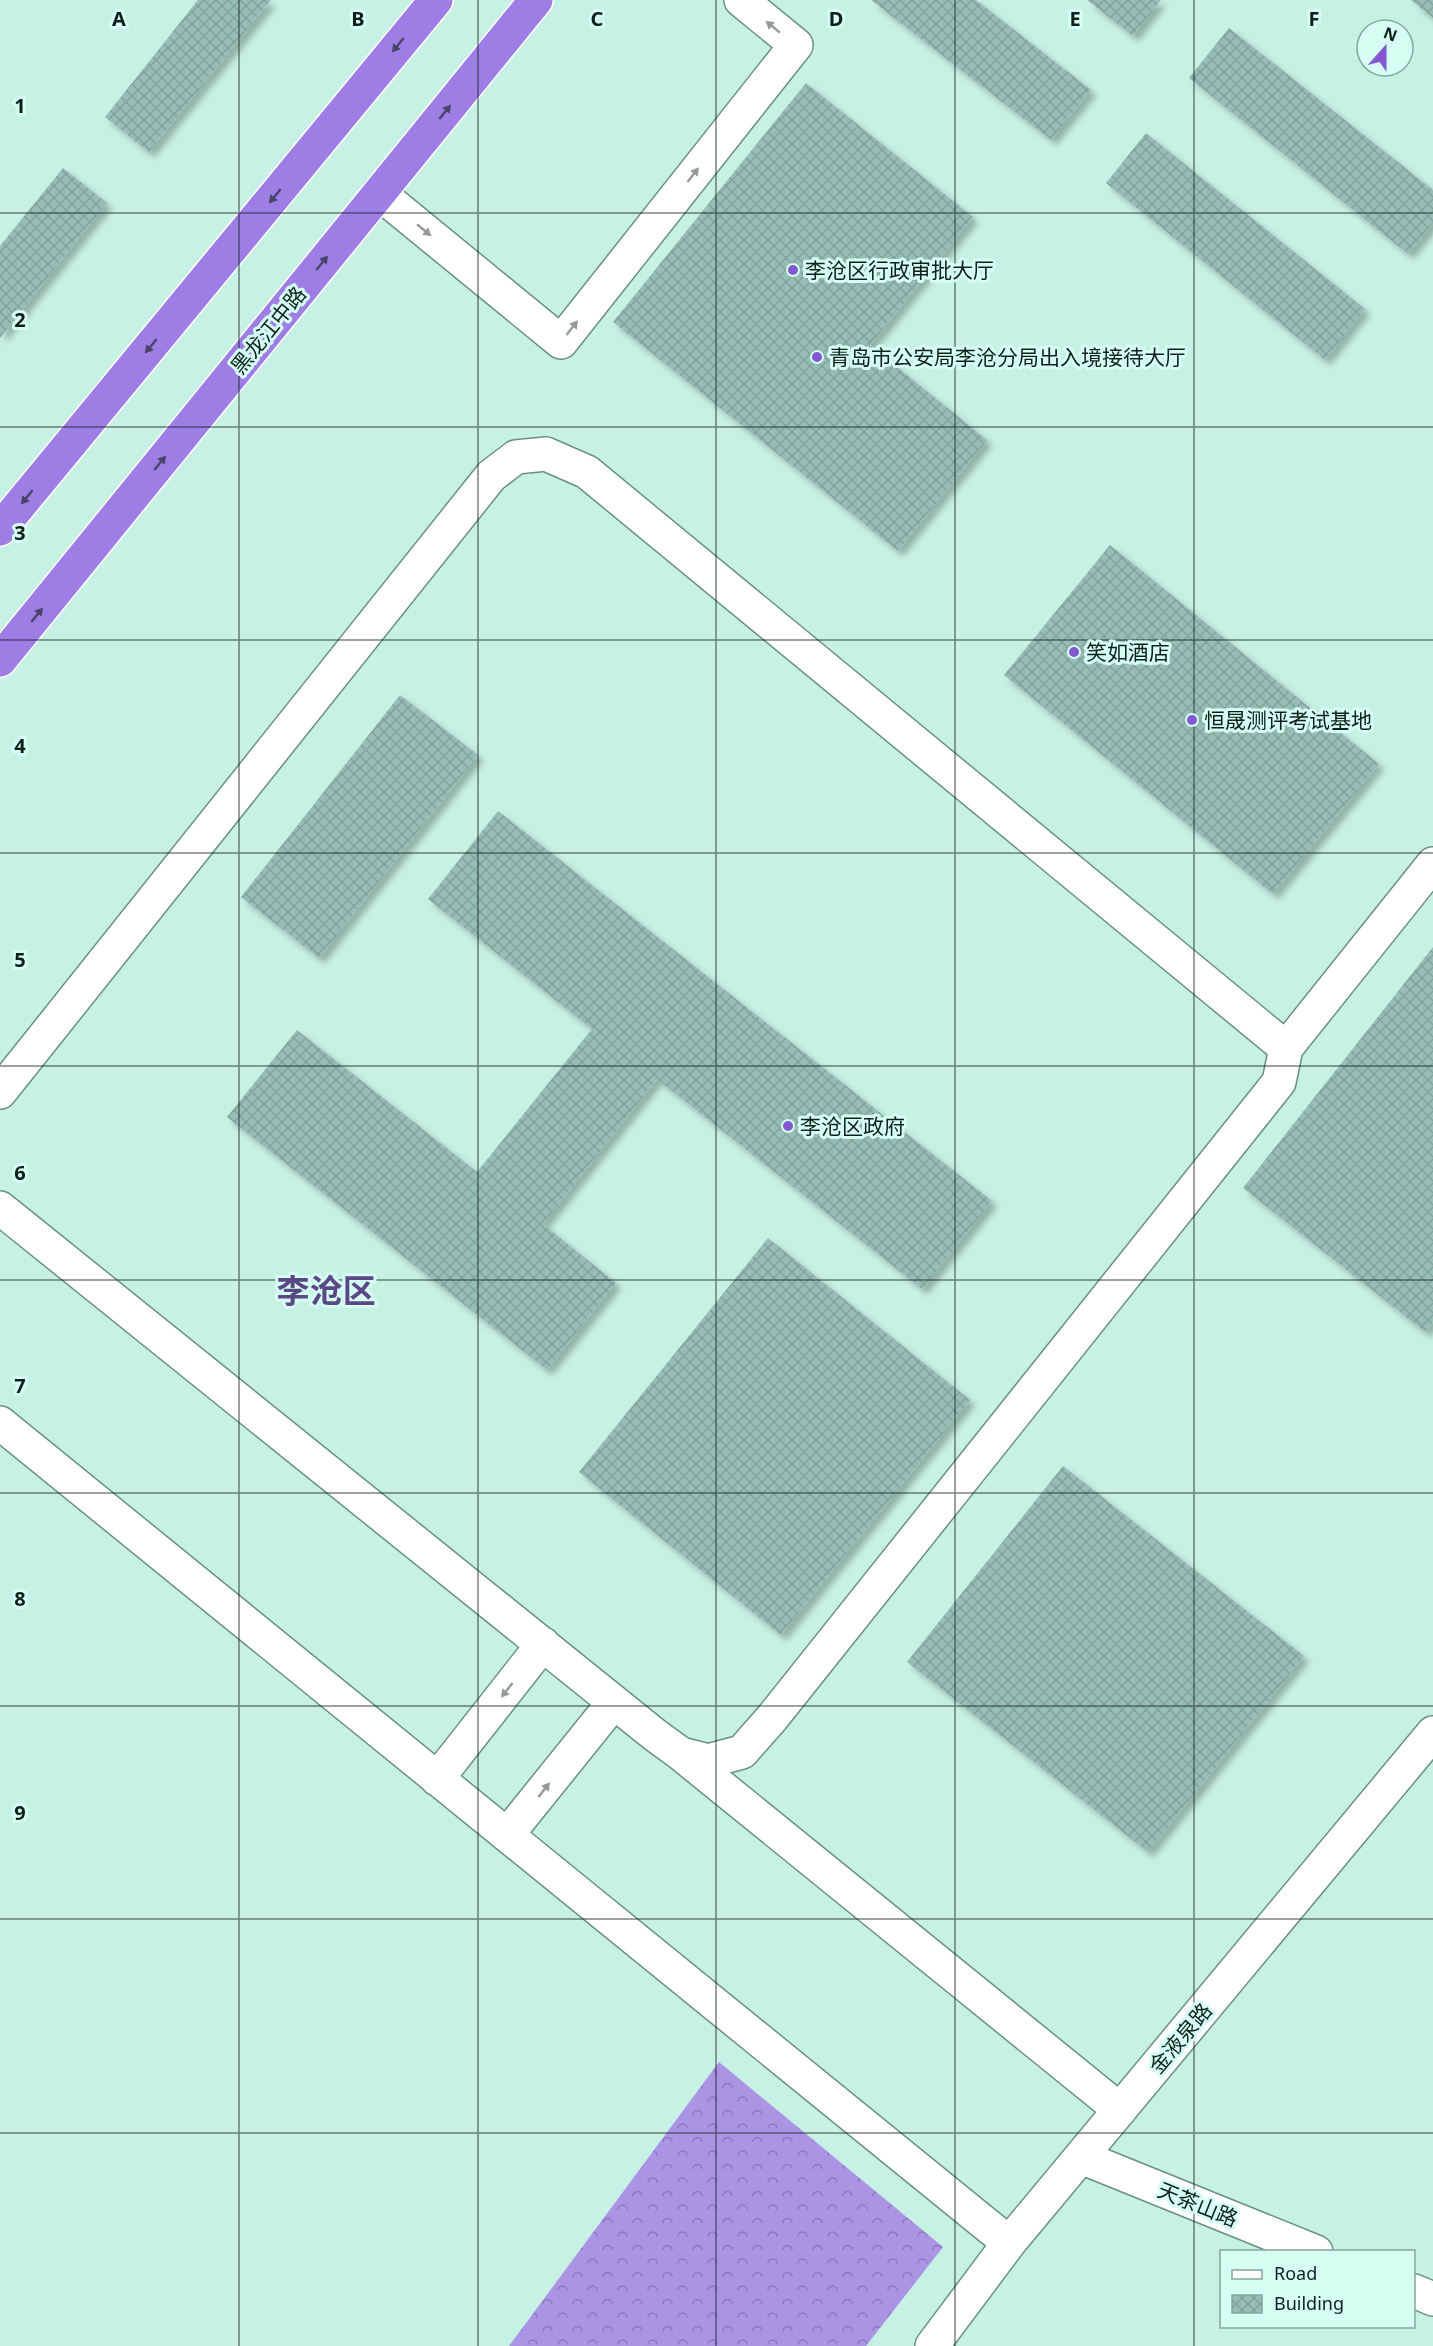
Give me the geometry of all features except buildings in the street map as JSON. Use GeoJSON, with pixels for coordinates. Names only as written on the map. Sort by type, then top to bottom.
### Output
{"type":"FeatureCollection","features":[{"type":"Feature","properties":{"kind":"highway"},"geometry":{"type":"LineString","coordinates":[[0,529],[436,0]]}},
{"type":"Feature","properties":{"kind":"highway","name":"黑龙江中路"},"geometry":{"type":"LineString","coordinates":[[0,660],[536,0]]}},
{"type":"Feature","properties":{"kind":"street"},"geometry":{"type":"LineString","coordinates":[[379,193],[561,342],[796,45],[741,0]]}},
{"type":"Feature","properties":{"kind":"street"},"geometry":{"type":"LineString","coordinates":[[0,1092],[491,476],[516,457],[546,454],[587,472],[1286,1048]]}},
{"type":"Feature","properties":{"kind":"street"},"geometry":{"type":"LineString","coordinates":[[681,1754],[708,1761],[742,1752],[757,1735],[1280,1082],[1286,1048],[1433,864]]}},
{"type":"Feature","properties":{"kind":"street"},"geometry":{"type":"LineString","coordinates":[[0,1208],[681,1754],[1120,2110]]}},
{"type":"Feature","properties":{"kind":"street"},"geometry":{"type":"LineString","coordinates":[[0,1423],[1009,2243]]}},
{"type":"Feature","properties":{"kind":"street"},"geometry":{"type":"LineString","coordinates":[[437,1779],[543,1644]]}},
{"type":"Feature","properties":{"kind":"street"},"geometry":{"type":"LineString","coordinates":[[507,1836],[614,1702]]}},
{"type":"Feature","properties":{"kind":"street","name":"金液泉路"},"geometry":{"type":"LineString","coordinates":[[932,2346],[1009,2243],[1433,1734]]}},
{"type":"Feature","properties":{"kind":"street","name":"天茶山路"},"geometry":{"type":"LineString","coordinates":[[1081,2157],[1311,2250]]}},
{"type":"Feature","properties":{"kind":"street"},"geometry":{"type":"LineString","coordinates":[[1415,2292],[1433,2299]]}},
{"type":"Feature","properties":{"kind":"green space"},"geometry":{"type":"Polygon","coordinates":[[[719,2062],[943,2247],[866,2346],[509,2346],[719,2062]]]}},
{"type":"Feature","properties":{"kind":"place","name":"李沧区行政审批大厅"},"geometry":{"type":"Point","coordinates":[793,270]}},
{"type":"Feature","properties":{"kind":"place","name":"青岛市公安局李沧分局出入境接待大厅"},"geometry":{"type":"Point","coordinates":[817,357]}},
{"type":"Feature","properties":{"kind":"place","name":"笑如酒店"},"geometry":{"type":"Point","coordinates":[1074,652]}},
{"type":"Feature","properties":{"kind":"place","name":"恒晟测评考试基地"},"geometry":{"type":"Point","coordinates":[1192,720]}},
{"type":"Feature","properties":{"kind":"place","name":"李沧区政府"},"geometry":{"type":"Point","coordinates":[788,1126]}},
{"type":"Feature","properties":{"kind":"district","name":"李沧区"},"geometry":{"type":"Point","coordinates":[326,1290]}}]}
